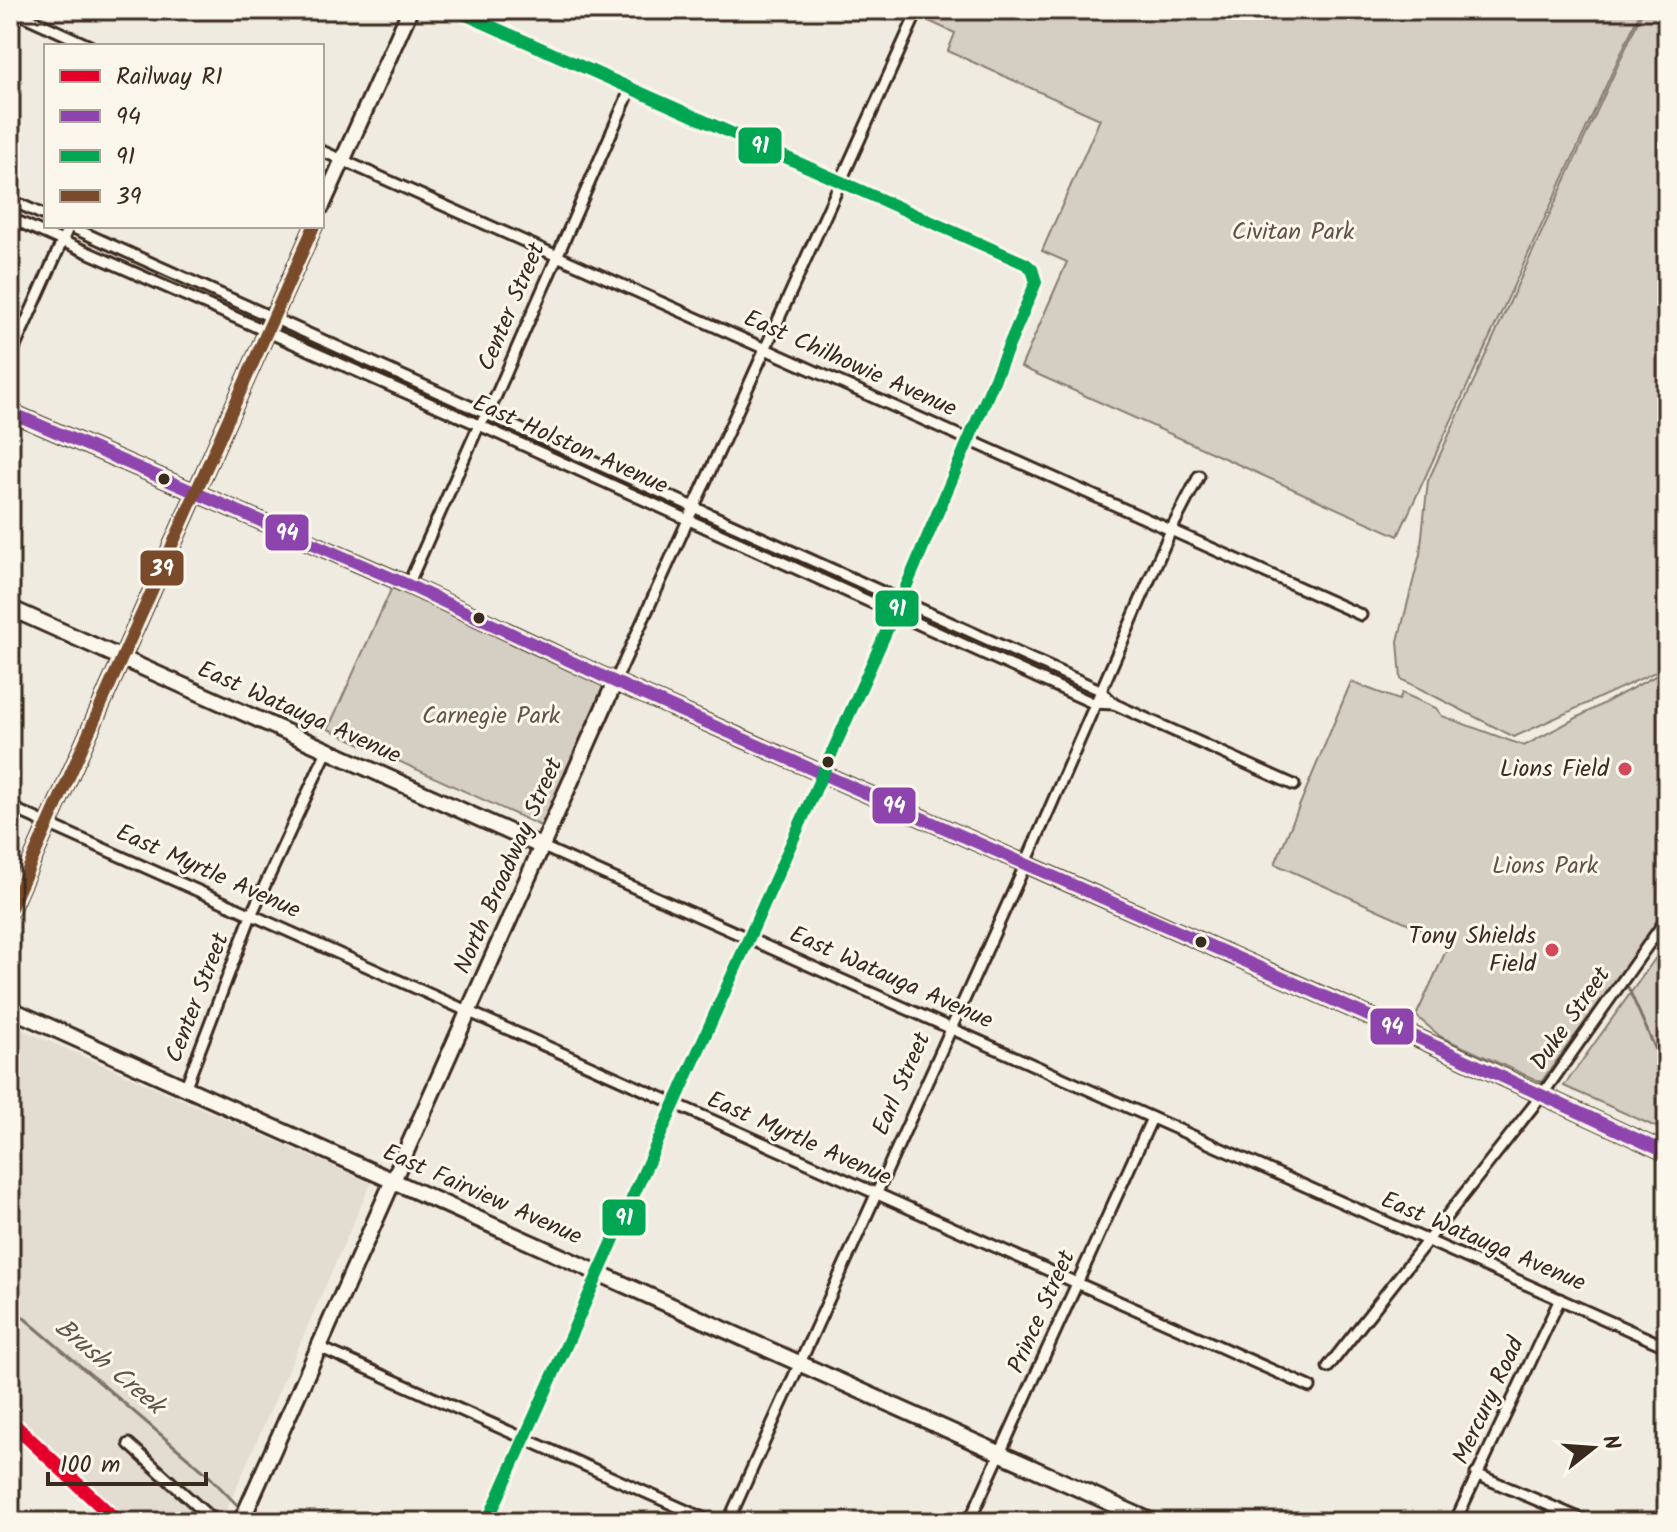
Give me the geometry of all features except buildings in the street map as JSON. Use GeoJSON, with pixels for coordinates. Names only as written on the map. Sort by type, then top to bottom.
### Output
{"type":"FeatureCollection","features":[{"type":"Feature","properties":{"kind":"main road"},"geometry":{"type":"LineString","coordinates":[[324,201],[410,10]]}},
{"type":"Feature","properties":{"kind":"main road"},"geometry":{"type":"LineString","coordinates":[[10,910],[313,228]]}},
{"type":"Feature","properties":{"kind":"main road"},"geometry":{"type":"LineString","coordinates":[[10,412],[408,585],[615,682],[1026,863],[1667,1153]]}},
{"type":"Feature","properties":{"kind":"main road","name":"East Watauga Avenue"},"geometry":{"type":"LineString","coordinates":[[10,608],[543,847]]}},
{"type":"Feature","properties":{"kind":"main road","name":"North Broadway Street"},"geometry":{"type":"LineString","coordinates":[[241,1522],[615,682]]}},
{"type":"Feature","properties":{"kind":"main road","name":"East Fairview Avenue"},"geometry":{"type":"LineString","coordinates":[[10,1009],[1153,1522]]}},
{"type":"Feature","properties":{"kind":"street"},"geometry":{"type":"LineString","coordinates":[[11,10],[86,44]]}},
{"type":"Feature","properties":{"kind":"street"},"geometry":{"type":"LineString","coordinates":[[455,10],[842,181],[1032,269],[1035,293],[487,1522]]}},
{"type":"Feature","properties":{"kind":"street","name":"North Broadway Street"},"geometry":{"type":"LineString","coordinates":[[615,682],[842,181],[913,11]]}},
{"type":"Feature","properties":{"kind":"street","name":"Center Street"},"geometry":{"type":"LineString","coordinates":[[408,585],[479,425],[488,414],[631,88]]}},
{"type":"Feature","properties":{"kind":"street","name":"East Chilhowie Avenue"},"geometry":{"type":"LineString","coordinates":[[324,152],[971,438],[1361,615]]}},
{"type":"Feature","properties":{"kind":"street"},"geometry":{"type":"LineString","coordinates":[[10,200],[44,215]]}},
{"type":"Feature","properties":{"kind":"street","name":"East Holston Avenue"},"geometry":{"type":"LineString","coordinates":[[10,218],[479,425],[1093,703],[1114,704]]}},
{"type":"Feature","properties":{"kind":"street"},"geometry":{"type":"LineString","coordinates":[[10,358],[68,228]]}},
{"type":"Feature","properties":{"kind":"street","name":"East Holston Avenue"},"geometry":{"type":"LineString","coordinates":[[73,228],[1100,690],[1114,704],[1294,785]]}},
{"type":"Feature","properties":{"kind":"street","name":"Earl Street"},"geometry":{"type":"LineString","coordinates":[[728,1522],[1026,863],[1093,703],[1171,530],[1199,476]]}},
{"type":"Feature","properties":{"kind":"street","name":"Center Street"},"geometry":{"type":"LineString","coordinates":[[186,1086],[252,913],[328,749]]}},
{"type":"Feature","properties":{"kind":"street","name":"East Myrtle Avenue"},"geometry":{"type":"LineString","coordinates":[[10,807],[468,1010],[672,1105],[1077,1281],[1310,1387]]}},
{"type":"Feature","properties":{"kind":"street","name":"East Watauga Avenue"},"geometry":{"type":"LineString","coordinates":[[543,847],[1425,1242],[1667,1347]]}},
{"type":"Feature","properties":{"kind":"street","name":"Duke Street"},"geometry":{"type":"LineString","coordinates":[[1328,1367],[1542,1095],[1667,918]]}},
{"type":"Feature","properties":{"kind":"street","name":"Prince Street"},"geometry":{"type":"LineString","coordinates":[[969,1522],[1152,1118]]}},
{"type":"Feature","properties":{"kind":"street","name":"Mercury Road"},"geometry":{"type":"LineString","coordinates":[[1455,1522],[1560,1299]]}},
{"type":"Feature","properties":{"kind":"street"},"geometry":{"type":"LineString","coordinates":[[319,1347],[712,1522]]}},
{"type":"Feature","properties":{"kind":"street"},"geometry":{"type":"LineString","coordinates":[[129,1444],[215,1522]]}},
{"type":"Feature","properties":{"kind":"street"},"geometry":{"type":"LineString","coordinates":[[1476,1474],[1588,1522]]}},
{"type":"Feature","properties":{"kind":"shaded area"},"geometry":{"type":"Polygon","coordinates":[[[10,1024],[371,1183],[221,1522],[124,1522],[10,1416],[10,1024]]]}},
{"type":"Feature","properties":{"kind":"green space","name":"Civitan Park"},"geometry":{"type":"Polygon","coordinates":[[[924,10],[1641,10],[1398,536],[1021,367],[1067,262],[1042,251],[1100,119],[948,51],[955,33],[920,17],[924,10]]]}},
{"type":"Feature","properties":{"kind":"green space","name":"Lions Park"},"geometry":{"type":"Polygon","coordinates":[[[1643,10],[1667,10],[1667,911],[1541,1082],[1441,1037],[1416,1016],[1450,942],[1275,864],[1351,682],[1399,700],[1402,693],[1436,708],[1442,716],[1524,746],[1659,674],[1655,672],[1514,737],[1401,679],[1398,641],[1420,554],[1428,481],[1643,10]]]}},
{"type":"Feature","properties":{"kind":"green space","name":"Carnegie Park"},"geometry":{"type":"Polygon","coordinates":[[[394,583],[607,681],[541,826],[328,729],[394,583]]]}},
{"type":"Feature","properties":{"kind":"green space"},"geometry":{"type":"Polygon","coordinates":[[[1667,942],[1667,1132],[1564,1086],[1667,942]]]}},
{"type":"Feature","properties":{"kind":"waterway"},"geometry":{"type":"LineString","coordinates":[[1627,985],[1667,1075]]}},
{"type":"Feature","properties":{"kind":"waterway","name":"Brush Creek"},"geometry":{"type":"LineString","coordinates":[[10,1306],[207,1474],[241,1509]]}},
{"type":"Feature","properties":{"kind":"rail line","name":"R1"},"geometry":{"type":"LineString","coordinates":[[10,1421],[118,1522]]}},
{"type":"Feature","properties":{"kind":"transit line","name":"91"},"geometry":{"type":"LineString","coordinates":[[455,10],[1026,264],[1032,269],[1036,282],[900,601],[487,1522]]}},
{"type":"Feature","properties":{"kind":"transit line","name":"39"},"geometry":{"type":"LineString","coordinates":[[10,910],[313,228]]}},
{"type":"Feature","properties":{"kind":"transit line","name":"94"},"geometry":{"type":"LineString","coordinates":[[10,412],[408,585],[615,682],[1416,1037],[1667,1153]]}},
{"type":"Feature","properties":{"kind":"place","name":"Lions Field"},"geometry":{"type":"Point","coordinates":[1625,769]}},
{"type":"Feature","properties":{"kind":"place","name":"Tony Shields Field"},"geometry":{"type":"Point","coordinates":[1552,950]}}]}
